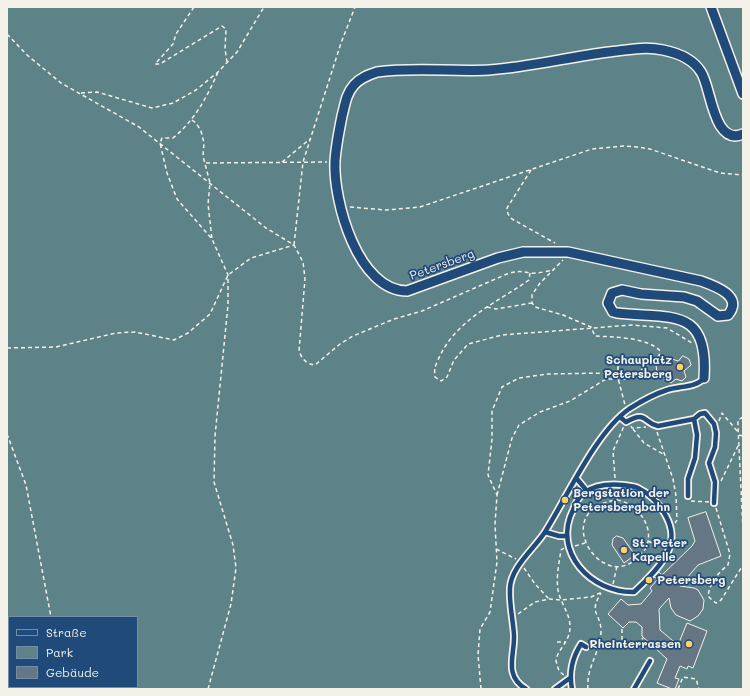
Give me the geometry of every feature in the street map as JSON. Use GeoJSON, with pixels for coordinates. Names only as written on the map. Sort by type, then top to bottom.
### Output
{"type":"FeatureCollection","features":[{"type":"Feature","properties":{"kind":"street"},"geometry":{"type":"LineString","coordinates":[[710,7],[743,94]]}},
{"type":"Feature","properties":{"kind":"street","name":"Petersberg"},"geometry":{"type":"LineString","coordinates":[[704,378],[703,346],[696,330],[682,320],[670,316],[617,313],[610,308],[609,298],[612,293],[622,290],[641,294],[684,297],[697,301],[718,316],[724,317],[728,315],[732,310],[732,300],[724,290],[701,281],[568,252],[523,252],[498,258],[425,286],[407,291],[397,291],[389,288],[362,259],[344,224],[340,207],[335,162],[340,128],[348,94],[354,85],[368,75],[386,71],[488,70],[544,63],[592,54],[651,48],[677,54],[695,64],[706,79],[714,111],[721,128],[728,134],[735,136],[743,134]]}},
{"type":"Feature","properties":{"kind":"lane","name":"Petersberg"},"geometry":{"type":"LineString","coordinates":[[526,689],[516,680],[512,667],[514,637],[511,619],[510,583],[521,563],[545,532],[597,445],[620,417],[629,409],[651,397],[668,390],[698,384],[704,378]]}},
{"type":"Feature","properties":{"kind":"lane"},"geometry":{"type":"LineString","coordinates":[[620,417],[626,422],[636,417],[646,418],[655,426],[694,419],[700,414],[705,413],[714,424],[715,430],[715,447],[709,463],[715,493],[714,503]]}},
{"type":"Feature","properties":{"kind":"lane"},"geometry":{"type":"LineString","coordinates":[[688,496],[688,479],[695,458],[697,435],[694,419]]}},
{"type":"Feature","properties":{"kind":"lane"},"geometry":{"type":"LineString","coordinates":[[577,479],[587,491]]}},
{"type":"Feature","properties":{"kind":"lane"},"geometry":{"type":"LineString","coordinates":[[616,484],[637,488],[647,494],[659,505],[670,530],[670,545],[665,557],[634,592],[610,588],[590,579],[577,564],[569,548],[566,536],[566,527],[579,499],[587,491],[616,484]]}},
{"type":"Feature","properties":{"kind":"lane"},"geometry":{"type":"LineString","coordinates":[[545,532],[559,536],[566,536]]}},
{"type":"Feature","properties":{"kind":"lane"},"geometry":{"type":"LineString","coordinates":[[572,689],[570,679],[575,652],[581,644],[586,647]]}},
{"type":"Feature","properties":{"kind":"lane"},"geometry":{"type":"LineString","coordinates":[[634,689],[650,661]]}},
{"type":"Feature","properties":{"kind":"lane"},"geometry":{"type":"LineString","coordinates":[[555,689],[570,679]]}},
{"type":"Feature","properties":{"kind":"path"},"geometry":{"type":"LineString","coordinates":[[194,7],[176,34],[173,44],[155,64],[160,64],[222,26],[226,29],[225,49],[227,62]]}},
{"type":"Feature","properties":{"kind":"path"},"geometry":{"type":"LineString","coordinates":[[81,93],[97,92],[126,99],[152,108],[173,103],[196,90],[218,72],[250,33],[264,7]]}},
{"type":"Feature","properties":{"kind":"path"},"geometry":{"type":"LineString","coordinates":[[294,245],[303,162],[341,43],[355,7]]}},
{"type":"Feature","properties":{"kind":"path"},"geometry":{"type":"LineString","coordinates":[[7,34],[27,56],[61,83],[139,127],[266,228],[294,245],[303,262],[305,279],[299,351],[302,358],[308,364],[314,365],[340,344],[353,336],[394,319],[422,311],[507,274],[526,271],[530,273],[554,270]]}},
{"type":"Feature","properties":{"kind":"path"},"geometry":{"type":"LineString","coordinates":[[208,689],[231,604],[236,568],[233,545],[214,482],[215,436],[228,305],[228,275],[212,239],[177,199],[167,173],[160,143],[162,138],[174,138],[192,120],[206,99],[218,72]]}},
{"type":"Feature","properties":{"kind":"path"},"geometry":{"type":"LineString","coordinates":[[192,120],[201,131],[210,183],[208,204],[212,239]]}},
{"type":"Feature","properties":{"kind":"path"},"geometry":{"type":"LineString","coordinates":[[282,162],[310,140]]}},
{"type":"Feature","properties":{"kind":"path"},"geometry":{"type":"LineString","coordinates":[[340,207],[386,210],[420,207],[592,149],[624,146],[650,149],[720,173],[743,175]]}},
{"type":"Feature","properties":{"kind":"path"},"geometry":{"type":"LineString","coordinates":[[206,163],[335,162]]}},
{"type":"Feature","properties":{"kind":"path"},"geometry":{"type":"LineString","coordinates":[[531,170],[507,208],[508,214],[512,219],[555,243]]}},
{"type":"Feature","properties":{"kind":"path"},"geometry":{"type":"LineString","coordinates":[[7,348],[56,347],[116,334],[135,332],[174,340],[188,333],[210,314],[228,275],[251,258],[294,245]]}},
{"type":"Feature","properties":{"kind":"path"},"geometry":{"type":"LineString","coordinates":[[481,689],[478,655],[480,629],[490,612],[496,569],[497,495],[512,438],[519,425],[540,412],[570,402],[606,379],[625,379],[641,370],[660,356],[660,351],[656,346],[630,338],[595,336],[591,327],[563,315],[535,307],[532,303],[532,295],[540,283],[554,270],[568,252]]}},
{"type":"Feature","properties":{"kind":"path"},"geometry":{"type":"LineString","coordinates":[[530,273],[529,280],[487,307],[455,331],[441,354],[434,370],[435,377],[441,381],[447,377],[454,360],[468,344],[502,334],[632,325],[667,328],[698,346],[703,346]]}},
{"type":"Feature","properties":{"kind":"path"},"geometry":{"type":"LineString","coordinates":[[487,307],[496,309],[532,303]]}},
{"type":"Feature","properties":{"kind":"path"},"geometry":{"type":"LineString","coordinates":[[618,358],[618,378],[626,405],[620,417]]}},
{"type":"Feature","properties":{"kind":"path"},"geometry":{"type":"LineString","coordinates":[[497,495],[488,475],[492,439],[492,411],[502,387],[519,378],[548,374],[608,373],[618,378]]}},
{"type":"Feature","properties":{"kind":"path"},"geometry":{"type":"LineString","coordinates":[[715,430],[722,413],[738,432]]}},
{"type":"Feature","properties":{"kind":"path"},"geometry":{"type":"LineString","coordinates":[[743,417],[738,420],[743,530]]}},
{"type":"Feature","properties":{"kind":"path"},"geometry":{"type":"LineString","coordinates":[[617,500],[613,451],[620,432],[626,422],[644,442],[663,454]]}},
{"type":"Feature","properties":{"kind":"path"},"geometry":{"type":"LineString","coordinates":[[632,428],[655,426],[663,454],[673,478],[676,496],[677,520],[670,530]]}},
{"type":"Feature","properties":{"kind":"path"},"geometry":{"type":"LineString","coordinates":[[7,434],[26,485],[51,616]]}},
{"type":"Feature","properties":{"kind":"path"},"geometry":{"type":"LineString","coordinates":[[715,493],[740,443]]}},
{"type":"Feature","properties":{"kind":"path"},"geometry":{"type":"LineString","coordinates":[[688,496],[690,500],[694,502],[714,503],[730,554],[728,565],[717,574],[709,589],[708,596],[716,603],[721,600],[743,565]]}},
{"type":"Feature","properties":{"kind":"path"},"geometry":{"type":"LineString","coordinates":[[617,500],[633,507],[642,515],[646,526],[648,541],[645,550],[632,563],[617,566],[602,562],[591,553],[585,543],[582,529],[586,518],[595,506],[605,501],[617,500]]}},
{"type":"Feature","properties":{"kind":"path"},"geometry":{"type":"LineString","coordinates":[[648,541],[656,545],[670,545]]}},
{"type":"Feature","properties":{"kind":"path"},"geometry":{"type":"LineString","coordinates":[[570,679],[559,671],[556,661],[566,642],[570,626],[566,609],[558,590],[560,556],[561,550],[585,543]]}},
{"type":"Feature","properties":{"kind":"path"},"geometry":{"type":"LineString","coordinates":[[496,549],[521,563],[535,584],[549,599]]}},
{"type":"Feature","properties":{"kind":"path"},"geometry":{"type":"LineString","coordinates":[[630,559],[632,563]]}},
{"type":"Feature","properties":{"kind":"path"},"geometry":{"type":"LineString","coordinates":[[610,588],[617,566]]}},
{"type":"Feature","properties":{"kind":"path"},"geometry":{"type":"LineString","coordinates":[[511,619],[535,602],[549,599],[561,600],[591,597],[601,593],[595,603],[595,611],[601,630],[600,643],[587,676],[588,689]]}},
{"type":"Feature","properties":{"kind":"path"},"geometry":{"type":"LineString","coordinates":[[622,629],[622,639],[629,645],[639,644],[642,638]]}},
{"type":"Feature","properties":{"kind":"path"},"geometry":{"type":"LineString","coordinates":[[557,642],[566,642]]}},
{"type":"Feature","properties":{"kind":"path"},"geometry":{"type":"LineString","coordinates":[[678,689],[683,677],[696,680],[698,689]]}},
{"type":"Feature","properties":{"kind":"green space"},"geometry":{"type":"Polygon","coordinates":[[[7,7],[743,7],[743,689],[7,689],[7,7]]]}},
{"type":"Feature","properties":{"kind":"building"},"geometry":{"type":"Polygon","coordinates":[[[683,356],[689,359],[691,365],[684,371],[686,377],[682,381],[676,379],[671,383],[665,380],[663,374],[657,372],[656,365],[661,360],[667,362],[672,359],[678,361],[683,356]]]}},
{"type":"Feature","properties":{"kind":"building"},"geometry":{"type":"Polygon","coordinates":[[[706,512],[721,556],[698,565],[680,586],[698,590],[704,600],[703,609],[698,616],[690,621],[676,615],[671,608],[669,598],[659,609],[660,630],[678,645],[687,623],[707,631],[693,668],[688,666],[687,669],[680,666],[675,678],[679,679],[675,689],[672,689],[657,683],[667,659],[642,636],[642,627],[636,622],[629,622],[623,628],[608,614],[621,599],[628,605],[641,604],[652,591],[650,588],[658,579],[654,577],[659,572],[662,575],[692,546],[695,541],[688,518],[706,512]]]}},
{"type":"Feature","properties":{"kind":"building","name":"St. Peter Kapelle"},"geometry":{"type":"Polygon","coordinates":[[[617,536],[623,538],[635,555],[624,563],[612,545],[613,539],[617,536]]]}},
{"type":"Feature","properties":{"kind":"place","name":"Schauplatz Petersberg"},"geometry":{"type":"Point","coordinates":[680,367]}},
{"type":"Feature","properties":{"kind":"place","name":"Bergstation der Petersbergbahn"},"geometry":{"type":"Point","coordinates":[565,500]}},
{"type":"Feature","properties":{"kind":"place","name":"St. Peter Kapelle"},"geometry":{"type":"Point","coordinates":[624,550]}},
{"type":"Feature","properties":{"kind":"place","name":"Petersberg"},"geometry":{"type":"Point","coordinates":[649,580]}},
{"type":"Feature","properties":{"kind":"place","name":"Rheinterrassen"},"geometry":{"type":"Point","coordinates":[689,644]}}]}
